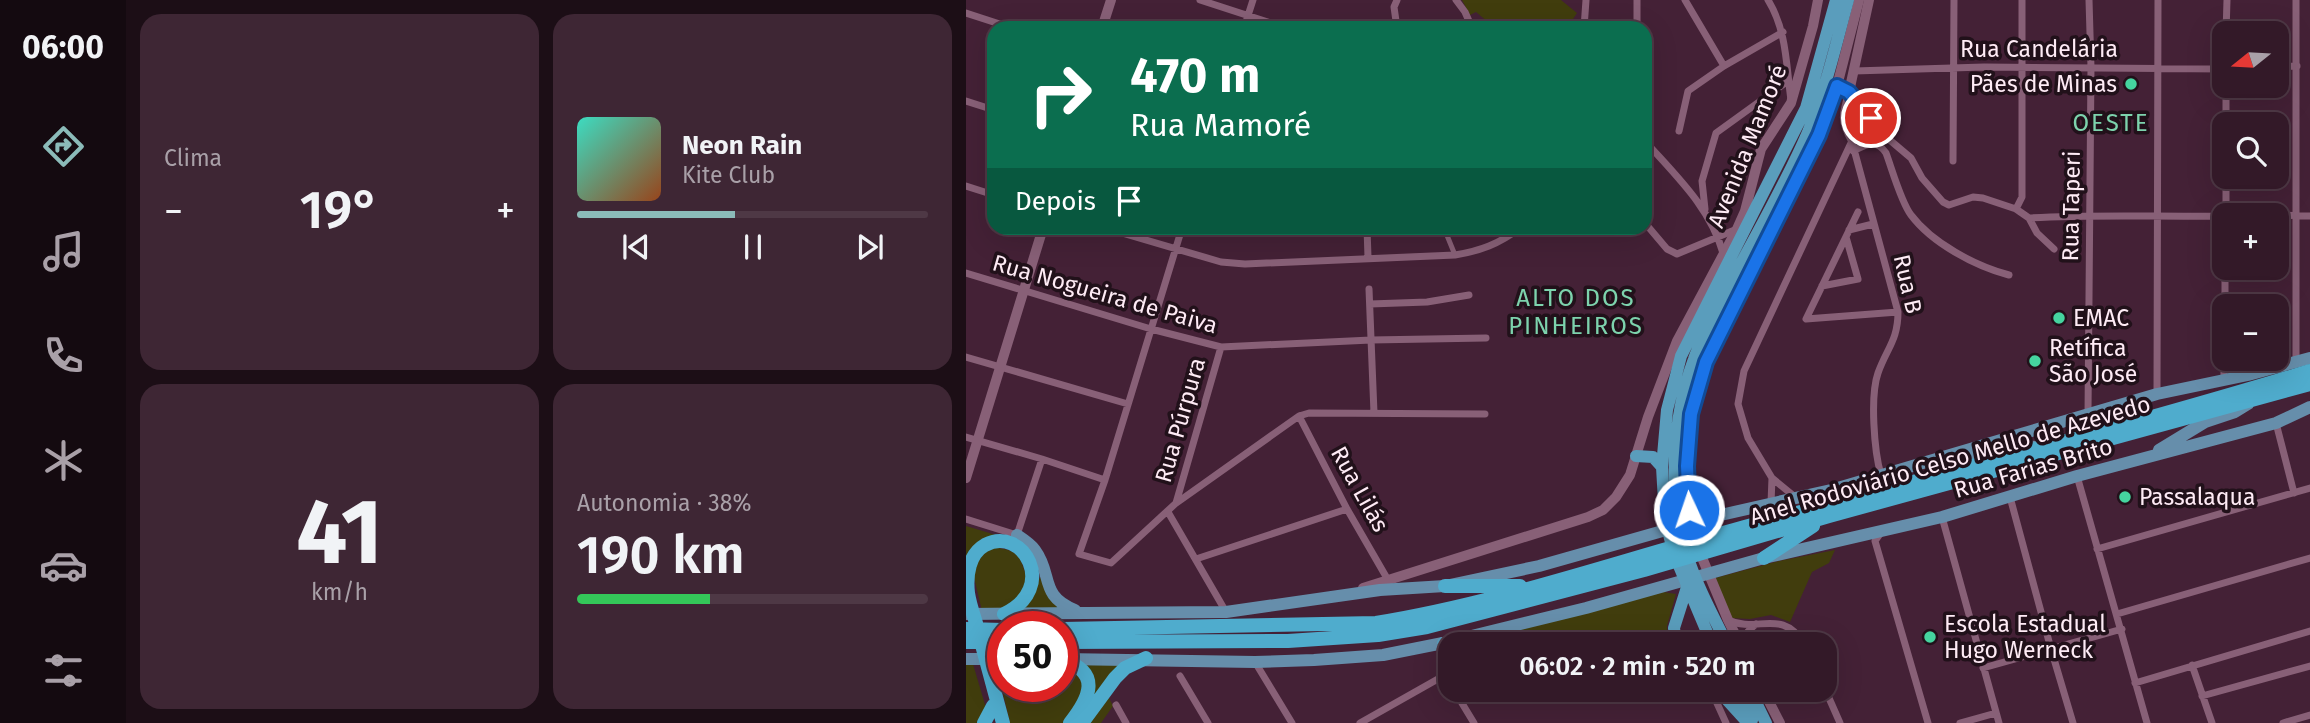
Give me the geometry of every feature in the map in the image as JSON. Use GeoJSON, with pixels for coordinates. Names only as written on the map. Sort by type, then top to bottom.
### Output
{"type":"FeatureCollection","features":[{"type":"Feature","properties":{"kind":"highway"},"geometry":{"type":"LineString","coordinates":[[1707,632],[1674,554],[1665,519],[1662,467],[1667,410],[1681,356],[1806,108],[1836,0]]}},
{"type":"Feature","properties":{"kind":"highway"},"geometry":{"type":"LineString","coordinates":[[1721,632],[1700,589],[1686,551],[1678,515],[1675,466],[1680,412],[1694,359],[1808,133],[1823,93],[1848,0]]}},
{"type":"Feature","properties":{"kind":"highway","name":"Anel Rodoviário Celso Mello de Azevedo"},"geometry":{"type":"LineString","coordinates":[[1718,541],[1829,516],[2048,453],[2310,371]]}},
{"type":"Feature","properties":{"kind":"highway","name":"Anel Rodoviário Celso Mello de Azevedo"},"geometry":{"type":"LineString","coordinates":[[1078,642],[1288,641],[1378,635],[1427,627],[1478,615],[1718,541],[2310,384]]}},
{"type":"Feature","properties":{"kind":"highway"},"geometry":{"type":"LineString","coordinates":[[1636,456],[1653,457],[1662,467]]}},
{"type":"Feature","properties":{"kind":"highway"},"geometry":{"type":"LineString","coordinates":[[1764,558],[1829,516]]}},
{"type":"Feature","properties":{"kind":"highway"},"geometry":{"type":"LineString","coordinates":[[987,672],[967,594],[969,567],[973,556],[986,545],[1000,542],[1013,544],[1025,553],[1032,568],[1031,585],[1024,600],[1010,611]]}},
{"type":"Feature","properties":{"kind":"highway","name":"Anel Rodoviário Celso Mello de Azevedo"},"geometry":{"type":"LineString","coordinates":[[1078,629],[1376,623],[1482,602],[1560,580],[1642,564]]}},
{"type":"Feature","properties":{"kind":"highway"},"geometry":{"type":"LineString","coordinates":[[1445,586],[1518,586],[1560,580]]}},
{"type":"Feature","properties":{"kind":"highway"},"geometry":{"type":"LineString","coordinates":[[1674,632],[1687,586]]}},
{"type":"Feature","properties":{"kind":"highway"},"geometry":{"type":"LineString","coordinates":[[966,629],[987,630]]}},
{"type":"Feature","properties":{"kind":"highway"},"geometry":{"type":"LineString","coordinates":[[966,642],[987,642]]}},
{"type":"Feature","properties":{"kind":"highway"},"geometry":{"type":"LineString","coordinates":[[1082,723],[1115,678],[1125,668],[1146,658]]}},
{"type":"Feature","properties":{"kind":"highway"},"geometry":{"type":"LineString","coordinates":[[1070,723],[1089,692],[1087,675],[1078,665]]}},
{"type":"Feature","properties":{"kind":"highway"},"geometry":{"type":"LineString","coordinates":[[992,702],[998,723]]}},
{"type":"Feature","properties":{"kind":"highway"},"geometry":{"type":"LineString","coordinates":[[996,702],[1003,723]]}},
{"type":"Feature","properties":{"kind":"highway"},"geometry":{"type":"LineString","coordinates":[[1729,702],[1748,723]]}},
{"type":"Feature","properties":{"kind":"highway"},"geometry":{"type":"LineString","coordinates":[[1742,702],[1753,723]]}},
{"type":"Feature","properties":{"kind":"highway"},"geometry":{"type":"LineString","coordinates":[[1756,702],[1766,723]]}},
{"type":"Feature","properties":{"kind":"highway"},"geometry":{"type":"LineString","coordinates":[[984,723],[993,706]]}},
{"type":"Feature","properties":{"kind":"main road"},"geometry":{"type":"LineString","coordinates":[[1735,632],[1698,548],[1689,510],[1687,466],[1691,414],[1706,362],[1819,135],[1837,86],[1859,0]]}},
{"type":"Feature","properties":{"kind":"main road","name":"Anel Rodoviário Celso Mello de Azevedo"},"geometry":{"type":"LineString","coordinates":[[1078,612],[1226,612],[1380,590],[1445,586],[1539,566],[1712,517],[1881,475],[2157,394],[2310,358]]}},
{"type":"Feature","properties":{"kind":"main road"},"geometry":{"type":"LineString","coordinates":[[2143,458],[2205,422],[2235,412],[2258,398]]}},
{"type":"Feature","properties":{"kind":"main road","name":"Rua Farias Brito"},"geometry":{"type":"LineString","coordinates":[[1490,632],[1764,558],[1942,517],[2077,476],[2276,423],[2310,407]]}},
{"type":"Feature","properties":{"kind":"main road"},"geometry":{"type":"LineString","coordinates":[[1942,458],[1973,456],[2020,446],[2048,453]]}},
{"type":"Feature","properties":{"kind":"main road"},"geometry":{"type":"LineString","coordinates":[[1017,535],[1034,548],[1052,596],[1064,606],[1082,612]]}},
{"type":"Feature","properties":{"kind":"main road","name":"Anel Rodoviário Celso Mello de Azevedo"},"geometry":{"type":"LineString","coordinates":[[966,614],[987,614]]}},
{"type":"Feature","properties":{"kind":"main road"},"geometry":{"type":"LineString","coordinates":[[1078,659],[1255,662],[1383,655],[1438,645]]}},
{"type":"Feature","properties":{"kind":"main road"},"geometry":{"type":"LineString","coordinates":[[966,659],[987,659]]}},
{"type":"Feature","properties":{"kind":"main road"},"geometry":{"type":"LineString","coordinates":[[1769,702],[1780,723]]}},
{"type":"Feature","properties":{"kind":"street"},"geometry":{"type":"LineString","coordinates":[[1104,21],[1111,0]]}},
{"type":"Feature","properties":{"kind":"street"},"geometry":{"type":"LineString","coordinates":[[1199,0],[1266,21]]}},
{"type":"Feature","properties":{"kind":"street"},"geometry":{"type":"LineString","coordinates":[[1247,21],[1253,0]]}},
{"type":"Feature","properties":{"kind":"street"},"geometry":{"type":"LineString","coordinates":[[1396,21],[1394,7],[1397,0]]}},
{"type":"Feature","properties":{"kind":"street"},"geometry":{"type":"LineString","coordinates":[[1456,0],[1469,21]]}},
{"type":"Feature","properties":{"kind":"street"},"geometry":{"type":"LineString","coordinates":[[1584,21],[1586,0]]}},
{"type":"Feature","properties":{"kind":"street"},"geometry":{"type":"LineString","coordinates":[[1637,0],[1637,21]]}},
{"type":"Feature","properties":{"kind":"street"},"geometry":{"type":"LineString","coordinates":[[1685,0],[1724,66]]}},
{"type":"Feature","properties":{"kind":"street"},"geometry":{"type":"LineString","coordinates":[[1768,0],[1779,18],[1783,32],[1791,103]]}},
{"type":"Feature","properties":{"kind":"street","name":"Avenida Mamoré"},"geometry":{"type":"LineString","coordinates":[[1342,595],[1588,517],[1603,510],[1616,497],[1630,475],[1677,341],[1745,211],[1761,149],[1791,103],[1818,0]]}},
{"type":"Feature","properties":{"kind":"street"},"geometry":{"type":"LineString","coordinates":[[1849,92],[1869,0]]}},
{"type":"Feature","properties":{"kind":"street"},"geometry":{"type":"LineString","coordinates":[[1953,161],[1954,0]]}},
{"type":"Feature","properties":{"kind":"street"},"geometry":{"type":"LineString","coordinates":[[2016,209],[2022,197],[2022,0]]}},
{"type":"Feature","properties":{"kind":"street","name":"Rua Taperi"},"geometry":{"type":"LineString","coordinates":[[2088,413],[2091,67],[2089,0]]}},
{"type":"Feature","properties":{"kind":"street"},"geometry":{"type":"LineString","coordinates":[[2157,394],[2158,0]]}},
{"type":"Feature","properties":{"kind":"street"},"geometry":{"type":"LineString","coordinates":[[2227,0],[2227,21]]}},
{"type":"Feature","properties":{"kind":"street"},"geometry":{"type":"LineString","coordinates":[[2295,362],[2296,0]]}},
{"type":"Feature","properties":{"kind":"street"},"geometry":{"type":"LineString","coordinates":[[966,13],[991,21]]}},
{"type":"Feature","properties":{"kind":"street"},"geometry":{"type":"LineString","coordinates":[[1679,131],[1688,91],[1724,66],[1783,32]]}},
{"type":"Feature","properties":{"kind":"street"},"geometry":{"type":"LineString","coordinates":[[2289,66],[2297,66]]}},
{"type":"Feature","properties":{"kind":"street","name":"Rua Candelária"},"geometry":{"type":"LineString","coordinates":[[1854,71],[2023,67],[2212,69]]}},
{"type":"Feature","properties":{"kind":"street"},"geometry":{"type":"LineString","coordinates":[[1705,209],[1702,180],[1716,132],[1788,81]]}},
{"type":"Feature","properties":{"kind":"street"},"geometry":{"type":"LineString","coordinates":[[1837,86],[1858,100],[1885,135],[1912,159],[1922,178],[1943,202],[1949,205],[1973,197],[2016,209],[2029,218],[2037,233],[2054,249]]}},
{"type":"Feature","properties":{"kind":"street","name":"Rua B"},"geometry":{"type":"LineString","coordinates":[[1849,92],[1843,126],[1852,146],[1898,312],[1898,330],[1878,374],[1875,389],[1876,456],[1881,475]]}},
{"type":"Feature","properties":{"kind":"street"},"geometry":{"type":"LineString","coordinates":[[966,101],[987,108]]}},
{"type":"Feature","properties":{"kind":"street"},"geometry":{"type":"LineString","coordinates":[[1796,498],[1772,478],[1748,438],[1738,404],[1740,384],[1852,146],[1875,142],[1881,145],[1909,213],[1934,240],[1991,270],[2009,275]]}},
{"type":"Feature","properties":{"kind":"street"},"geometry":{"type":"LineString","coordinates":[[1652,149],[1705,209],[1723,253]]}},
{"type":"Feature","properties":{"kind":"street"},"geometry":{"type":"LineString","coordinates":[[966,186],[987,193]]}},
{"type":"Feature","properties":{"kind":"street"},"geometry":{"type":"LineString","coordinates":[[1858,212],[1806,319],[1898,312]]}},
{"type":"Feature","properties":{"kind":"street"},"geometry":{"type":"LineString","coordinates":[[2029,218],[2090,215],[2212,216]]}},
{"type":"Feature","properties":{"kind":"street"},"geometry":{"type":"LineString","coordinates":[[2289,215],[2310,216]]}},
{"type":"Feature","properties":{"kind":"street"},"geometry":{"type":"LineString","coordinates":[[1848,233],[1873,224]]}},
{"type":"Feature","properties":{"kind":"street"},"geometry":{"type":"LineString","coordinates":[[1652,231],[1667,249],[1677,254],[1737,229]]}},
{"type":"Feature","properties":{"kind":"street"},"geometry":{"type":"LineString","coordinates":[[1822,286],[1858,279],[1848,233]]}},
{"type":"Feature","properties":{"kind":"street"},"geometry":{"type":"LineString","coordinates":[[966,478],[1041,235]]}},
{"type":"Feature","properties":{"kind":"street"},"geometry":{"type":"LineString","coordinates":[[1130,235],[1221,262],[1245,264],[1455,255],[1493,246],[1510,235]]}},
{"type":"Feature","properties":{"kind":"street"},"geometry":{"type":"LineString","coordinates":[[1180,235],[1105,481],[1079,554],[1111,563],[1175,504],[1299,416],[1309,412],[1485,414]]}},
{"type":"Feature","properties":{"kind":"street"},"geometry":{"type":"LineString","coordinates":[[1367,235],[1368,257]]}},
{"type":"Feature","properties":{"kind":"street"},"geometry":{"type":"LineString","coordinates":[[1447,235],[1455,255]]}},
{"type":"Feature","properties":{"kind":"street","name":"Rua Nogueira de Paiva"},"geometry":{"type":"LineString","coordinates":[[966,273],[1221,348],[1371,340],[1486,338]]}},
{"type":"Feature","properties":{"kind":"street"},"geometry":{"type":"LineString","coordinates":[[1369,289],[1374,413]]}},
{"type":"Feature","properties":{"kind":"street"},"geometry":{"type":"LineString","coordinates":[[1370,304],[1427,302],[1469,295]]}},
{"type":"Feature","properties":{"kind":"street","name":"Rua Púrpura"},"geometry":{"type":"LineString","coordinates":[[1175,504],[1221,348]]}},
{"type":"Feature","properties":{"kind":"street"},"geometry":{"type":"LineString","coordinates":[[966,357],[1128,404]]}},
{"type":"Feature","properties":{"kind":"street"},"geometry":{"type":"LineString","coordinates":[[2224,371],[2224,380]]}},
{"type":"Feature","properties":{"kind":"street","name":"Rua Lilás"},"geometry":{"type":"LineString","coordinates":[[1299,416],[1347,509],[1388,580]]}},
{"type":"Feature","properties":{"kind":"street"},"geometry":{"type":"LineString","coordinates":[[2276,423],[2294,493]]}},
{"type":"Feature","properties":{"kind":"street"},"geometry":{"type":"LineString","coordinates":[[966,437],[1105,481]]}},
{"type":"Feature","properties":{"kind":"street"},"geometry":{"type":"LineString","coordinates":[[966,519],[1017,535],[1042,459]]}},
{"type":"Feature","properties":{"kind":"street"},"geometry":{"type":"LineString","coordinates":[[2077,476],[2147,723]]}},
{"type":"Feature","properties":{"kind":"street"},"geometry":{"type":"LineString","coordinates":[[1771,503],[1772,478]]}},
{"type":"Feature","properties":{"kind":"street"},"geometry":{"type":"LineString","coordinates":[[2097,548],[2310,488]]}},
{"type":"Feature","properties":{"kind":"street"},"geometry":{"type":"LineString","coordinates":[[2010,497],[2073,723]]}},
{"type":"Feature","properties":{"kind":"street"},"geometry":{"type":"LineString","coordinates":[[1196,559],[1347,509]]}},
{"type":"Feature","properties":{"kind":"street"},"geometry":{"type":"LineString","coordinates":[[1168,512],[1226,612]]}},
{"type":"Feature","properties":{"kind":"street"},"geometry":{"type":"LineString","coordinates":[[1942,517],[1999,723]]}},
{"type":"Feature","properties":{"kind":"street"},"geometry":{"type":"LineString","coordinates":[[1882,531],[1875,541],[1928,723]]}},
{"type":"Feature","properties":{"kind":"street"},"geometry":{"type":"LineString","coordinates":[[2117,614],[2310,558]]}},
{"type":"Feature","properties":{"kind":"street"},"geometry":{"type":"LineString","coordinates":[[1728,620],[1736,624],[1769,621],[1785,625],[1795,632]]}},
{"type":"Feature","properties":{"kind":"street"},"geometry":{"type":"LineString","coordinates":[[1747,632],[1757,623]]}},
{"type":"Feature","properties":{"kind":"street"},"geometry":{"type":"LineString","coordinates":[[1983,668],[2122,629]]}},
{"type":"Feature","properties":{"kind":"street"},"geometry":{"type":"LineString","coordinates":[[2135,683],[2310,631]]}},
{"type":"Feature","properties":{"kind":"street"},"geometry":{"type":"LineString","coordinates":[[1255,662],[1292,723]]}},
{"type":"Feature","properties":{"kind":"street"},"geometry":{"type":"LineString","coordinates":[[2192,665],[2212,723]]}},
{"type":"Feature","properties":{"kind":"street"},"geometry":{"type":"LineString","coordinates":[[2202,696],[2310,666]]}},
{"type":"Feature","properties":{"kind":"street"},"geometry":{"type":"LineString","coordinates":[[1180,676],[1208,723]]}},
{"type":"Feature","properties":{"kind":"street"},"geometry":{"type":"LineString","coordinates":[[1360,723],[1438,679]]}},
{"type":"Feature","properties":{"kind":"street"},"geometry":{"type":"LineString","coordinates":[[1461,702],[1474,723]]}},
{"type":"Feature","properties":{"kind":"street"},"geometry":{"type":"LineString","coordinates":[[1716,702],[1726,723]]}},
{"type":"Feature","properties":{"kind":"street"},"geometry":{"type":"LineString","coordinates":[[1831,702],[1840,723]]}},
{"type":"Feature","properties":{"kind":"street"},"geometry":{"type":"LineString","coordinates":[[1116,705],[1126,723]]}},
{"type":"Feature","properties":{"kind":"street"},"geometry":{"type":"LineString","coordinates":[[1960,723],[1996,713]]}},
{"type":"Feature","properties":{"kind":"street"},"geometry":{"type":"LineString","coordinates":[[2283,723],[2310,715]]}},
{"type":"Feature","properties":{"kind":"shaded area"},"geometry":{"type":"Polygon","coordinates":[[[1462,0],[1561,0],[1577,13],[1572,21],[1487,21],[1476,12],[1470,15],[1462,0]]]}},
{"type":"Feature","properties":{"kind":"shaded area"},"geometry":{"type":"Polygon","coordinates":[[[966,526],[1003,537],[966,559],[966,526]]]}},
{"type":"Feature","properties":{"kind":"shaded area"},"geometry":{"type":"Polygon","coordinates":[[[989,547],[1017,555],[1028,583],[1011,606],[982,611],[972,569],[989,547]]]}},
{"type":"Feature","properties":{"kind":"shaded area"},"geometry":{"type":"Polygon","coordinates":[[[1835,550],[1829,563],[1812,572],[1790,622],[1771,615],[1750,619],[1731,618],[1715,578],[1835,550]]]}},
{"type":"Feature","properties":{"kind":"shaded area"},"geometry":{"type":"Polygon","coordinates":[[[1040,577],[1060,608],[1022,609],[1033,597],[1040,577]]]}},
{"type":"Feature","properties":{"kind":"shaded area"},"geometry":{"type":"Polygon","coordinates":[[[1651,590],[1676,594],[1667,632],[1498,632],[1651,590]]]}},
{"type":"Feature","properties":{"kind":"shaded area"},"geometry":{"type":"Polygon","coordinates":[[[1084,663],[1125,664],[1089,702],[1084,663]]]}},
{"type":"Feature","properties":{"kind":"shaded area"},"geometry":{"type":"Polygon","coordinates":[[[966,664],[973,664],[986,708],[979,723],[966,723],[966,664]]]}},
{"type":"Feature","properties":{"kind":"shaded area"},"geometry":{"type":"Polygon","coordinates":[[[1078,676],[1085,687],[1078,701],[1078,676]]]}},
{"type":"Feature","properties":{"kind":"shaded area"},"geometry":{"type":"Polygon","coordinates":[[[1108,696],[1113,706],[1101,723],[1089,723],[1108,696]]]}},
{"type":"Feature","properties":{"kind":"shaded area"},"geometry":{"type":"Polygon","coordinates":[[[1005,702],[1078,702],[1067,723],[1010,723],[1005,702]]]}},
{"type":"Feature","properties":{"kind":"place","name":"Pães de Minas"},"geometry":{"type":"Point","coordinates":[2131,84]}},
{"type":"Feature","properties":{"kind":"place","name":"EMAC"},"geometry":{"type":"Point","coordinates":[2059,318]}},
{"type":"Feature","properties":{"kind":"place","name":"Retífica São José"},"geometry":{"type":"Point","coordinates":[2035,361]}},
{"type":"Feature","properties":{"kind":"place","name":"Passalaqua"},"geometry":{"type":"Point","coordinates":[2125,497]}},
{"type":"Feature","properties":{"kind":"place","name":"Escola Estadual Hugo Werneck"},"geometry":{"type":"Point","coordinates":[1930,637]}},
{"type":"Feature","properties":{"kind":"district","name":"OESTE"},"geometry":{"type":"Point","coordinates":[2111,123]}},
{"type":"Feature","properties":{"kind":"district","name":"ALTO DOS PINHEIROS"},"geometry":{"type":"Point","coordinates":[1576,312]}},
{"type":"Feature","properties":{"kind":"route"},"geometry":{"type":"LineString","coordinates":[[1689,510],[1687,466],[1691,414],[1706,362],[1819,135],[1837,86],[1858,100],[1871,118]]}}]}
